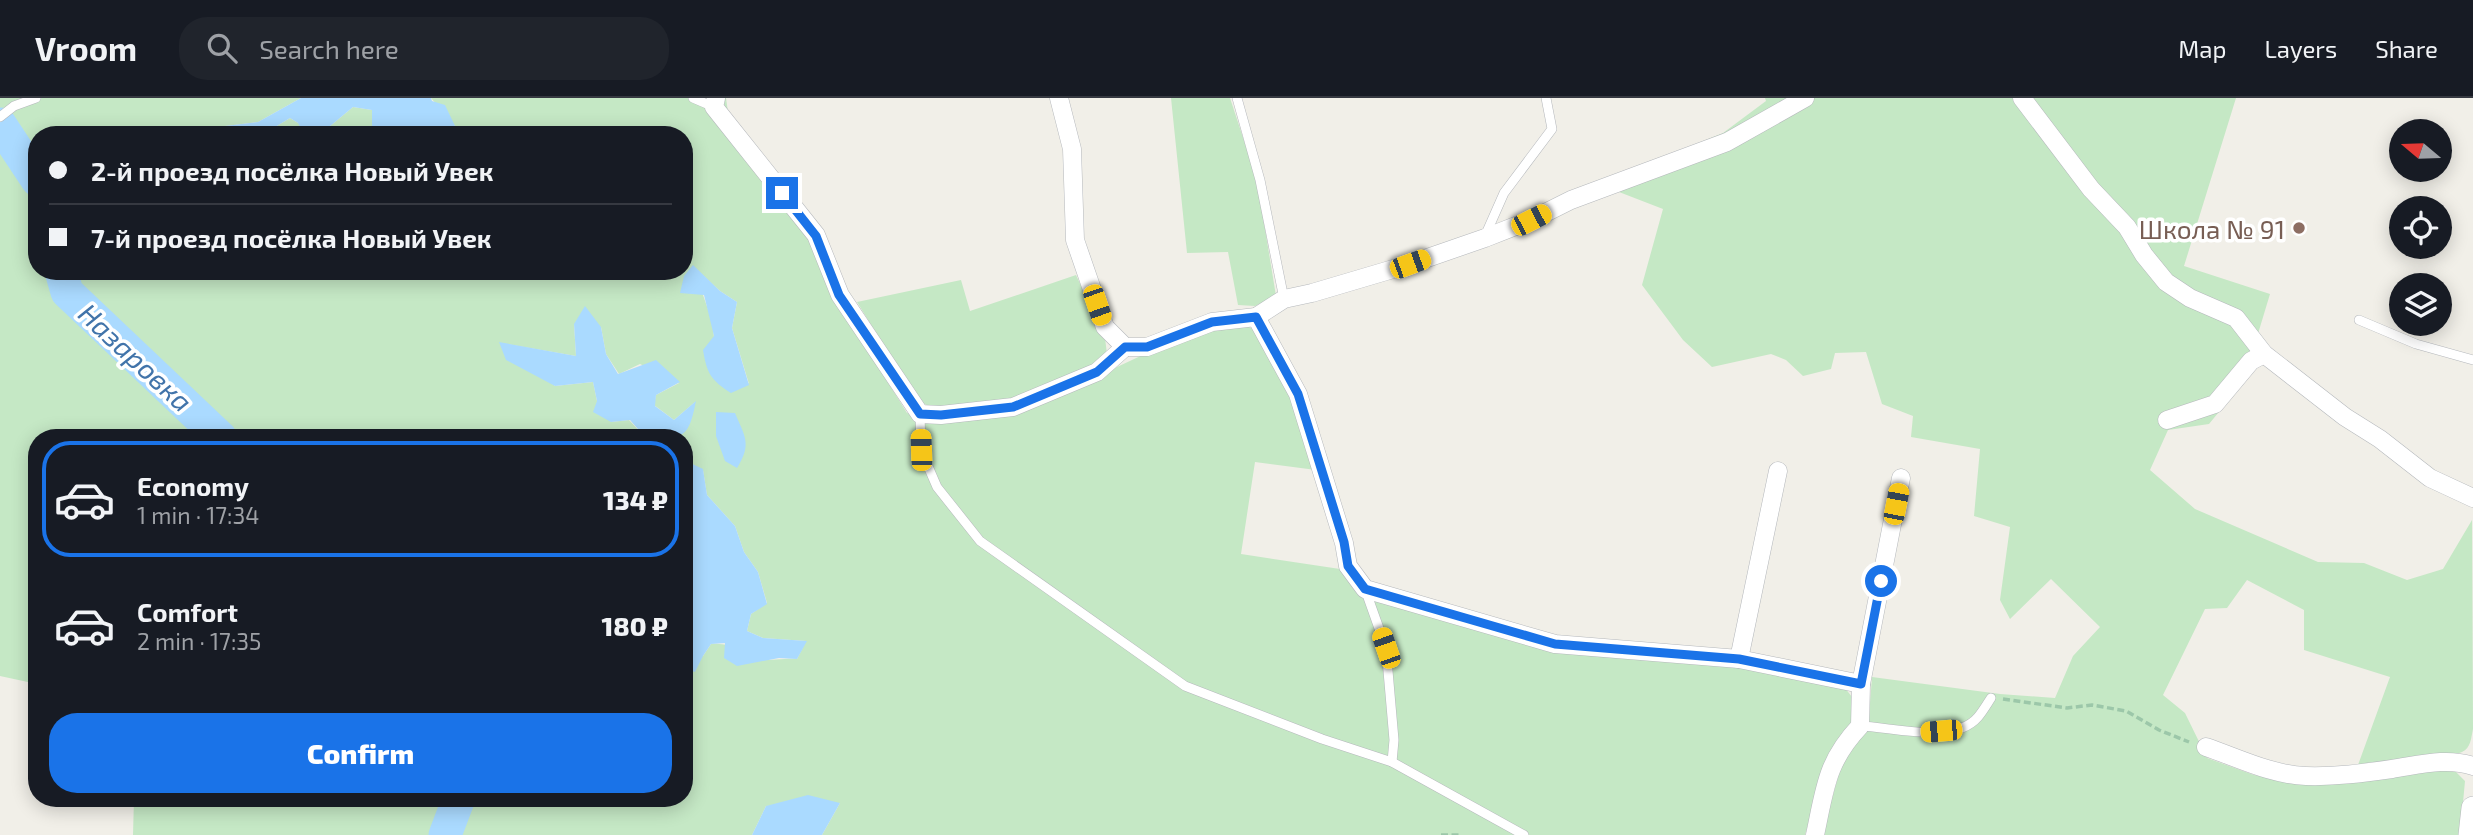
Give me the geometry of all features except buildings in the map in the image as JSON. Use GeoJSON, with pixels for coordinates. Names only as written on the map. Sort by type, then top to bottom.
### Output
{"type":"FeatureCollection","features":[{"type":"Feature","properties":{"kind":"street"},"geometry":{"type":"LineString","coordinates":[[1059,98],[1072,149],[1075,240],[1105,327],[1125,347]]}},
{"type":"Feature","properties":{"kind":"street"},"geometry":{"type":"LineString","coordinates":[[715,103],[816,236],[839,295],[920,414],[941,415],[1013,407],[1097,372],[1125,347],[1147,347],[1212,322],[1256,317],[1284,299],[1386,271],[1485,237],[1531,220],[1571,200],[1727,142],[1805,98]]}},
{"type":"Feature","properties":{"kind":"street"},"geometry":{"type":"LineString","coordinates":[[2022,98],[2091,189],[2127,227],[2144,255],[2166,282],[2190,298],[2236,318],[2264,354],[2345,417],[2380,439],[2430,478],[2473,498]]}},
{"type":"Feature","properties":{"kind":"street"},"geometry":{"type":"LineString","coordinates":[[1256,317],[1298,394],[1344,542],[1348,566],[1365,589],[1555,644],[1739,659],[1861,684]]}},
{"type":"Feature","properties":{"kind":"street"},"geometry":{"type":"LineString","coordinates":[[2167,420],[2216,404],[2251,361],[2264,354]]}},
{"type":"Feature","properties":{"kind":"street"},"geometry":{"type":"LineString","coordinates":[[1739,659],[1778,471]]}},
{"type":"Feature","properties":{"kind":"street"},"geometry":{"type":"LineString","coordinates":[[1815,835],[1829,770],[1844,743],[1860,726],[1861,684],[1900,478]]}},
{"type":"Feature","properties":{"kind":"street"},"geometry":{"type":"LineString","coordinates":[[2206,747],[2263,767],[2303,776],[2353,774],[2435,762],[2459,761],[2473,766]]}},
{"type":"Feature","properties":{"kind":"street"},"geometry":{"type":"LineString","coordinates":[[2470,835],[2473,808]]}},
{"type":"Feature","properties":{"kind":"lane"},"geometry":{"type":"LineString","coordinates":[[0,117],[14,106],[36,98]]}},
{"type":"Feature","properties":{"kind":"lane"},"geometry":{"type":"LineString","coordinates":[[693,98],[715,103]]}},
{"type":"Feature","properties":{"kind":"lane"},"geometry":{"type":"LineString","coordinates":[[1237,98],[1260,180],[1284,299]]}},
{"type":"Feature","properties":{"kind":"lane"},"geometry":{"type":"LineString","coordinates":[[1485,237],[1504,193],[1552,129],[1546,98]]}},
{"type":"Feature","properties":{"kind":"lane"},"geometry":{"type":"LineString","coordinates":[[2359,320],[2416,344],[2473,360]]}},
{"type":"Feature","properties":{"kind":"lane"},"geometry":{"type":"LineString","coordinates":[[920,414],[921,450],[937,487],[980,541],[1185,686],[1322,739],[1392,762],[1524,835]]}},
{"type":"Feature","properties":{"kind":"lane"},"geometry":{"type":"LineString","coordinates":[[1365,589],[1386,648],[1394,740],[1392,762]]}},
{"type":"Feature","properties":{"kind":"lane"},"geometry":{"type":"LineString","coordinates":[[1860,726],[1924,733],[1958,730],[1977,719],[1991,698]]}},
{"type":"Feature","properties":{"kind":"path"},"geometry":{"type":"LineString","coordinates":[[1991,698],[2067,708],[2092,705],[2126,711],[2159,730],[2206,747]]}},
{"type":"Feature","properties":{"kind":"path"},"geometry":{"type":"LineString","coordinates":[[1441,835],[1462,835]]}},
{"type":"Feature","properties":{"kind":"green space"},"geometry":{"type":"Polygon","coordinates":[[[0,98],[301,98],[258,122],[225,126],[28,126],[28,280],[693,280],[693,266],[693,126],[455,126],[431,98],[726,98],[728,112],[812,239],[834,296],[907,413],[937,420],[1100,375],[1149,352],[1233,324],[1249,327],[1259,332],[1287,388],[1316,470],[1255,462],[1241,554],[1340,569],[1359,594],[1555,653],[1566,651],[1737,666],[1845,688],[1852,697],[1853,719],[1825,763],[1805,835],[822,835],[840,803],[766,806],[752,835],[133,835],[134,807],[693,807],[693,651],[703,656],[711,644],[719,644],[758,660],[797,659],[806,641],[763,638],[747,631],[751,614],[767,603],[758,572],[744,552],[735,526],[707,495],[703,470],[693,465],[693,429],[682,429],[695,402],[674,420],[654,405],[656,395],[679,383],[640,364],[619,374],[606,354],[601,327],[574,324],[576,356],[500,343],[555,386],[593,382],[597,401],[611,422],[629,420],[637,429],[28,429],[28,682],[0,676],[0,98]],[[693,266],[712,321],[714,337],[749,384],[732,328],[737,302],[720,291],[693,266]]]}},
{"type":"Feature","properties":{"kind":"green space"},"geometry":{"type":"Polygon","coordinates":[[[1171,98],[1230,98],[1257,180],[1276,296],[1255,306],[1238,305],[1228,252],[1187,253],[1171,98]]]}},
{"type":"Feature","properties":{"kind":"green space"},"geometry":{"type":"Polygon","coordinates":[[[1765,98],[2236,98],[2184,266],[2270,294],[2257,337],[2260,362],[2209,424],[2168,430],[2150,470],[2195,509],[2318,562],[2364,563],[2407,580],[2443,569],[2472,520],[2473,729],[2467,748],[2453,755],[2427,760],[2358,765],[2390,677],[2304,650],[2304,610],[2247,580],[2227,608],[2205,609],[2163,695],[2185,713],[2207,758],[2254,775],[2299,784],[2437,766],[2456,772],[2465,781],[2460,835],[1822,835],[1843,759],[1860,737],[1869,716],[1872,677],[2000,694],[2055,698],[2073,656],[2100,627],[2051,579],[2010,619],[2000,600],[2010,527],[1974,516],[1980,449],[1911,437],[1913,416],[1882,404],[1866,352],[1835,353],[1831,369],[1803,376],[1786,360],[1771,354],[1712,367],[1683,340],[1642,285],[1663,209],[1619,192],[1617,176],[1723,133],[1766,101],[1765,98]]]}},
{"type":"Feature","properties":{"kind":"green space"},"geometry":{"type":"Polygon","coordinates":[[[353,107],[372,110],[372,126],[330,126],[353,107]]]}},
{"type":"Feature","properties":{"kind":"green space"},"geometry":{"type":"Polygon","coordinates":[[[290,118],[306,126],[277,126],[290,118]]]}},
{"type":"Feature","properties":{"kind":"green space"},"geometry":{"type":"Polygon","coordinates":[[[1076,275],[1105,338],[1107,354],[1094,364],[1010,401],[939,410],[922,403],[912,391],[857,302],[961,280],[970,311],[1076,275]]]}},
{"type":"Feature","properties":{"kind":"water"},"geometry":{"type":"Polygon","coordinates":[[[301,98],[431,98],[432,101],[445,105],[455,126],[372,126],[372,110],[353,107],[330,126],[300,126],[290,118],[277,126],[225,126],[258,122],[301,98]]]}},
{"type":"Feature","properties":{"kind":"water"},"geometry":{"type":"Polygon","coordinates":[[[693,265],[720,291],[737,302],[732,328],[749,385],[731,393],[711,376],[703,350],[714,336],[704,295],[680,293],[683,280],[693,280],[693,265]]]}},
{"type":"Feature","properties":{"kind":"water"},"geometry":{"type":"Polygon","coordinates":[[[585,306],[601,327],[606,354],[618,374],[656,360],[680,382],[656,395],[655,406],[674,420],[696,401],[687,429],[638,429],[630,420],[611,422],[593,412],[597,401],[593,382],[555,386],[506,360],[499,342],[576,356],[574,324],[585,306]]]}},
{"type":"Feature","properties":{"kind":"water"},"geometry":{"type":"Polygon","coordinates":[[[716,412],[735,413],[742,428],[746,446],[737,468],[725,461],[716,436],[716,412]]]}},
{"type":"Feature","properties":{"kind":"water"},"geometry":{"type":"Polygon","coordinates":[[[693,464],[703,469],[707,495],[735,526],[744,552],[758,572],[767,604],[751,614],[747,631],[763,638],[807,641],[797,659],[779,658],[737,666],[724,658],[725,643],[711,644],[695,672],[693,464]]]}},
{"type":"Feature","properties":{"kind":"water"},"geometry":{"type":"Polygon","coordinates":[[[808,795],[840,803],[822,835],[752,835],[766,806],[808,795]]]}},
{"type":"Feature","properties":{"kind":"waterway","name":"Назаровка"},"geometry":{"type":"LineString","coordinates":[[0,124],[28,166]]}},
{"type":"Feature","properties":{"kind":"waterway","name":"Назаровка"},"geometry":{"type":"LineString","coordinates":[[64,280],[67,292],[212,429]]}},
{"type":"Feature","properties":{"kind":"waterway","name":"Назаровка"},"geometry":{"type":"LineString","coordinates":[[445,835],[456,807]]}},
{"type":"Feature","properties":{"kind":"place","name":"Школа № 91"},"geometry":{"type":"Point","coordinates":[2299,228]}},
{"type":"Feature","properties":{"kind":"route"},"geometry":{"type":"LineString","coordinates":[[782,193],[816,236],[839,295],[920,414],[941,415],[1013,407],[1097,372],[1125,347],[1147,347],[1212,322],[1256,317],[1298,394],[1344,542],[1348,566],[1365,589],[1555,644],[1739,659],[1861,684],[1881,581]]}}]}
